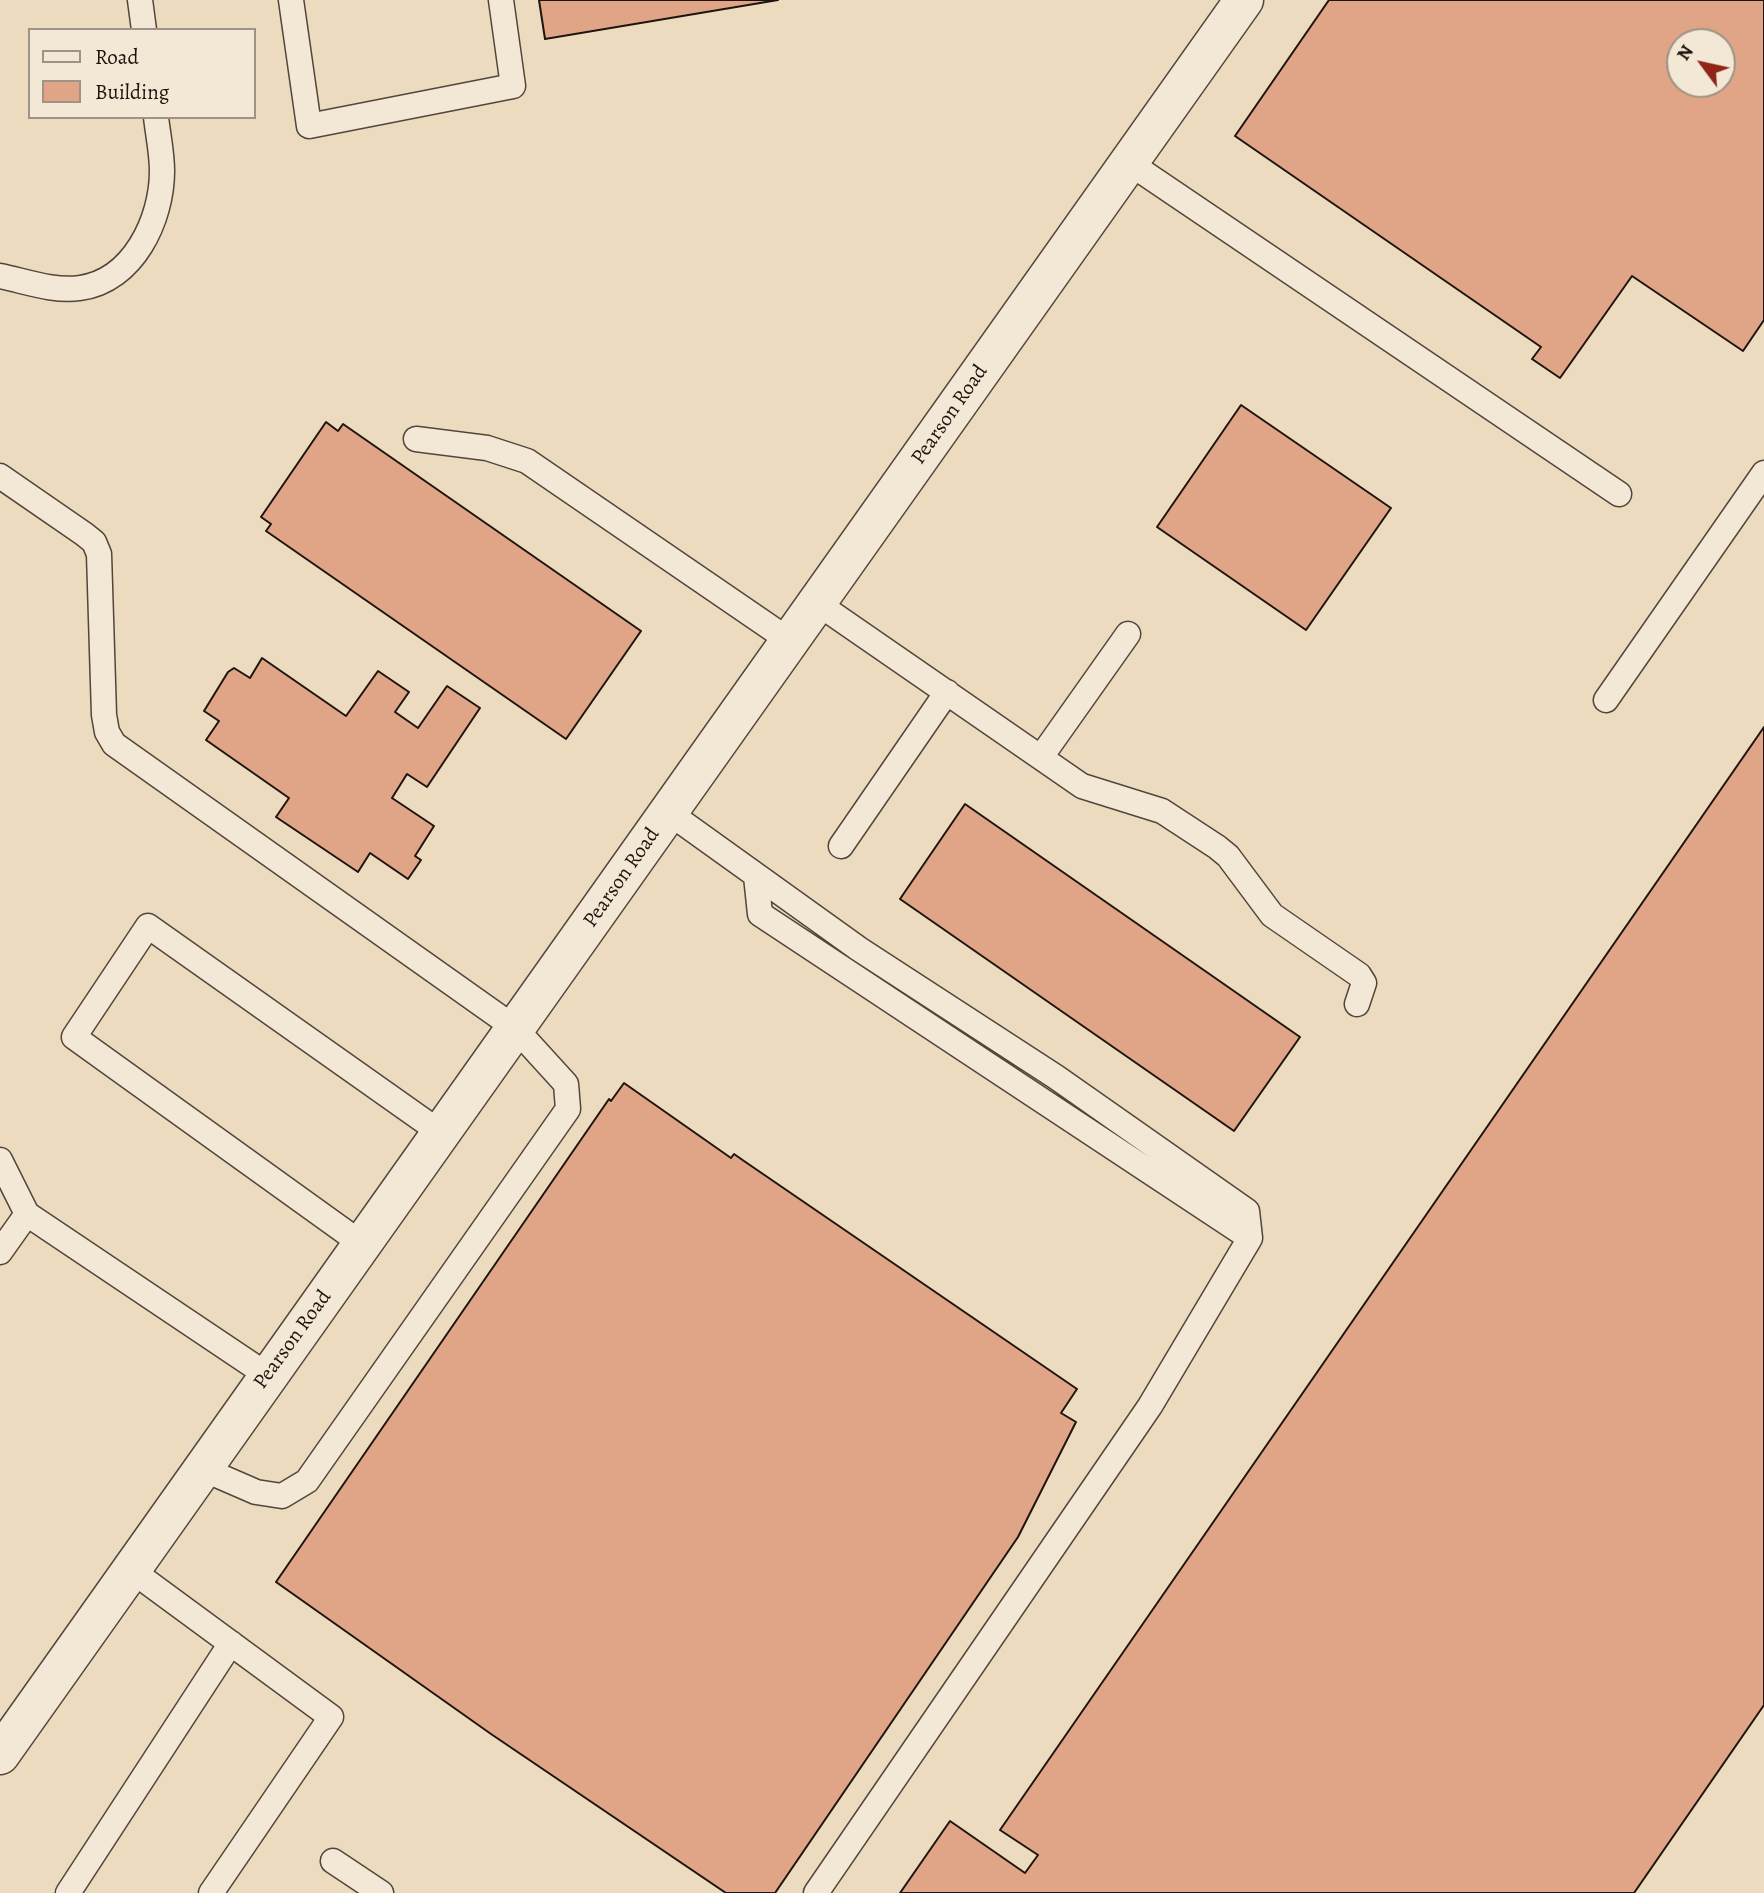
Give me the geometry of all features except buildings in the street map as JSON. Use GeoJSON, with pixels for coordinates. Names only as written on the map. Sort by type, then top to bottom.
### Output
{"type":"FeatureCollection","features":[{"type":"Feature","properties":{"kind":"street","name":"Pearson Road"},"geometry":{"type":"LineString","coordinates":[[0,1755],[1244,0]]}},
{"type":"Feature","properties":{"kind":"lane"},"geometry":{"type":"LineString","coordinates":[[140,0],[144,28]]}},
{"type":"Feature","properties":{"kind":"lane"},"geometry":{"type":"LineString","coordinates":[[291,0],[309,126],[513,86],[501,0]]}},
{"type":"Feature","properties":{"kind":"lane"},"geometry":{"type":"LineString","coordinates":[[0,276],[78,289],[103,283],[124,267],[142,246],[160,198],[163,169],[156,119]]}},
{"type":"Feature","properties":{"kind":"lane"},"geometry":{"type":"LineString","coordinates":[[1128,162],[1619,494]]}},
{"type":"Feature","properties":{"kind":"lane"},"geometry":{"type":"LineString","coordinates":[[415,439],[487,448],[527,461],[790,641]]}},
{"type":"Feature","properties":{"kind":"lane"},"geometry":{"type":"LineString","coordinates":[[1606,701],[1764,473]]}},
{"type":"Feature","properties":{"kind":"lane"},"geometry":{"type":"LineString","coordinates":[[0,476],[94,542],[99,554],[104,715],[107,732],[114,744],[515,1028],[566,1084],[568,1109],[307,1481],[282,1496],[256,1492],[203,1469]]}},
{"type":"Feature","properties":{"kind":"lane"},"geometry":{"type":"LineString","coordinates":[[817,603],[1096,792],[1162,811],[1217,847],[1228,856],[1272,915],[1359,975],[1364,983],[1357,1004]]}},
{"type":"Feature","properties":{"kind":"lane"},"geometry":{"type":"LineString","coordinates":[[1041,757],[1128,634]]}},
{"type":"Feature","properties":{"kind":"lane"},"geometry":{"type":"LineString","coordinates":[[841,846],[947,692]]}},
{"type":"Feature","properties":{"kind":"lane"},"geometry":{"type":"LineString","coordinates":[[668,813],[859,949],[1056,1077],[1247,1211],[1250,1238],[1150,1406],[816,1893]]}},
{"type":"Feature","properties":{"kind":"lane"},"geometry":{"type":"LineString","coordinates":[[362,1244],[74,1037],[148,926],[441,1133]]}},
{"type":"Feature","properties":{"kind":"lane"},"geometry":{"type":"LineString","coordinates":[[0,1160],[27,1214],[267,1375]]}},
{"type":"Feature","properties":{"kind":"lane"},"geometry":{"type":"LineString","coordinates":[[0,1252],[27,1214]]}},
{"type":"Feature","properties":{"kind":"lane"},"geometry":{"type":"LineString","coordinates":[[131,1570],[331,1717],[211,1893]]}},
{"type":"Feature","properties":{"kind":"lane"},"geometry":{"type":"LineString","coordinates":[[68,1893],[231,1643]]}},
{"type":"Feature","properties":{"kind":"lane"},"geometry":{"type":"LineString","coordinates":[[333,1861],[381,1893]]}}]}
